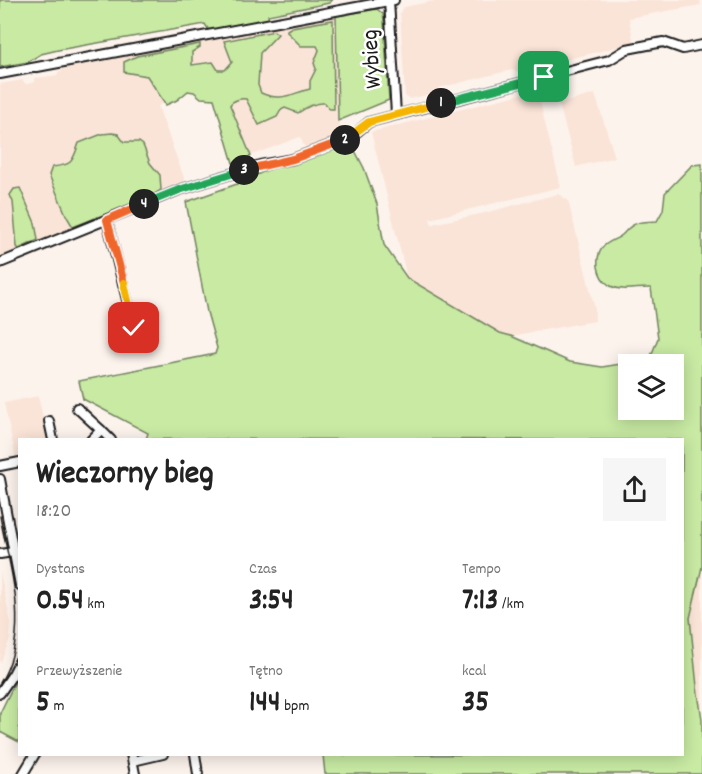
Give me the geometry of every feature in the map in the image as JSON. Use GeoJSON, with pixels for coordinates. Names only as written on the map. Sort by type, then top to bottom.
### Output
{"type":"FeatureCollection","features":[{"type":"Feature","properties":{"kind":"street"},"geometry":{"type":"LineString","coordinates":[[0,74],[391,1]]}},
{"type":"Feature","properties":{"kind":"street","name":"Wybieg"},"geometry":{"type":"LineString","coordinates":[[391,1],[396,114]]}},
{"type":"Feature","properties":{"kind":"street"},"geometry":{"type":"LineString","coordinates":[[0,263],[179,190],[260,165],[293,159],[342,141],[351,137],[369,122],[609,60],[627,49],[663,42],[683,49],[702,45]]}},
{"type":"Feature","properties":{"kind":"street"},"geometry":{"type":"LineString","coordinates":[[107,220],[134,328]]}},
{"type":"Feature","properties":{"kind":"street"},"geometry":{"type":"LineString","coordinates":[[77,408],[109,438]]}},
{"type":"Feature","properties":{"kind":"street"},"geometry":{"type":"LineString","coordinates":[[49,421],[53,438]]}},
{"type":"Feature","properties":{"kind":"street"},"geometry":{"type":"LineString","coordinates":[[93,438],[101,430]]}},
{"type":"Feature","properties":{"kind":"street"},"geometry":{"type":"LineString","coordinates":[[0,466],[18,462]]}},
{"type":"Feature","properties":{"kind":"street"},"geometry":{"type":"LineString","coordinates":[[0,478],[17,552],[0,554]]}},
{"type":"Feature","properties":{"kind":"street"},"geometry":{"type":"LineString","coordinates":[[0,693],[18,664]]}},
{"type":"Feature","properties":{"kind":"street"},"geometry":{"type":"LineString","coordinates":[[23,774],[34,756]]}},
{"type":"Feature","properties":{"kind":"street"},"geometry":{"type":"LineString","coordinates":[[135,774],[132,758],[148,756]]}},
{"type":"Feature","properties":{"kind":"street"},"geometry":{"type":"LineString","coordinates":[[195,756],[198,774]]}},
{"type":"Feature","properties":{"kind":"shaded area"},"geometry":{"type":"Polygon","coordinates":[[[438,0],[700,0],[701,5],[629,18],[634,43],[439,88],[435,93],[410,99],[405,96],[400,13],[404,7],[438,0]]]}},
{"type":"Feature","properties":{"kind":"shaded area"},"geometry":{"type":"Polygon","coordinates":[[[336,16],[338,121],[344,137],[307,152],[300,137],[236,161],[216,95],[198,86],[158,106],[186,183],[0,257],[0,84],[22,80],[26,84],[35,82],[35,78],[58,75],[58,72],[66,68],[336,16]]]}},
{"type":"Feature","properties":{"kind":"shaded area"},"geometry":{"type":"Polygon","coordinates":[[[537,90],[561,187],[430,219],[432,224],[558,194],[568,200],[595,309],[595,321],[511,336],[500,333],[407,278],[371,132],[537,90]]]}},
{"type":"Feature","properties":{"kind":"shaded area"},"geometry":{"type":"Polygon","coordinates":[[[595,94],[615,157],[576,167],[559,104],[595,94]]]}},
{"type":"Feature","properties":{"kind":"shaded area"},"geometry":{"type":"Polygon","coordinates":[[[38,396],[48,438],[18,438],[18,458],[16,459],[4,403],[38,396]]]}},
{"type":"Feature","properties":{"kind":"shaded area"},"geometry":{"type":"Polygon","coordinates":[[[702,570],[702,743],[690,618],[702,570]]]}},
{"type":"Feature","properties":{"kind":"shaded area"},"geometry":{"type":"Polygon","coordinates":[[[0,572],[11,623],[10,639],[0,664],[0,572]]]}},
{"type":"Feature","properties":{"kind":"green space"},"geometry":{"type":"Polygon","coordinates":[[[0,0],[332,0],[329,3],[268,15],[269,20],[215,30],[208,29],[205,24],[58,50],[41,54],[28,62],[0,67],[0,0]]]}},
{"type":"Feature","properties":{"kind":"green space"},"geometry":{"type":"Polygon","coordinates":[[[377,9],[383,14],[384,21],[389,100],[338,121],[336,16],[377,9]]]}},
{"type":"Feature","properties":{"kind":"green space"},"geometry":{"type":"Polygon","coordinates":[[[333,20],[334,109],[329,109],[325,103],[311,105],[298,113],[285,108],[277,117],[259,125],[246,99],[235,101],[230,105],[251,156],[233,163],[214,99],[201,98],[194,92],[188,91],[166,105],[147,76],[124,72],[124,62],[137,56],[200,44],[200,47],[192,52],[192,65],[213,62],[218,70],[225,70],[232,62],[224,41],[274,31],[278,34],[260,53],[258,85],[261,93],[268,96],[286,96],[310,89],[310,81],[316,69],[314,63],[319,50],[317,46],[301,46],[287,30],[292,27],[333,20]]]}},
{"type":"Feature","properties":{"kind":"green space"},"geometry":{"type":"Polygon","coordinates":[[[102,134],[118,134],[124,142],[139,142],[143,145],[150,163],[160,175],[161,190],[73,227],[49,175],[52,167],[68,164],[79,143],[102,134]]]}},
{"type":"Feature","properties":{"kind":"green space"},"geometry":{"type":"Polygon","coordinates":[[[351,143],[364,168],[377,204],[384,245],[407,278],[500,333],[570,362],[602,367],[618,364],[618,420],[684,420],[684,354],[652,354],[658,338],[651,288],[625,289],[609,285],[599,272],[598,256],[605,245],[621,236],[629,227],[642,222],[657,221],[663,210],[665,193],[692,165],[702,164],[702,567],[690,618],[702,719],[702,774],[325,774],[323,756],[684,756],[684,438],[146,438],[148,433],[83,399],[79,381],[215,354],[217,348],[207,312],[186,202],[237,184],[265,171],[351,143]]]}},
{"type":"Feature","properties":{"kind":"green space"},"geometry":{"type":"Polygon","coordinates":[[[20,188],[35,223],[38,240],[19,249],[13,202],[10,195],[14,189],[20,188]]]}},
{"type":"Feature","properties":{"kind":"green space"},"geometry":{"type":"Polygon","coordinates":[[[18,676],[18,741],[0,732],[0,713],[18,676]]]}},
{"type":"Feature","properties":{"kind":"tram line"},"geometry":{"type":"LineString","coordinates":[[0,516],[13,580],[17,622],[10,663],[0,683]]}},
{"type":"Feature","properties":{"kind":"route"},"geometry":{"type":"LineString","coordinates":[[134,328],[107,220],[179,190],[260,165],[293,159],[342,141],[351,137],[369,122],[544,77]]}}]}
